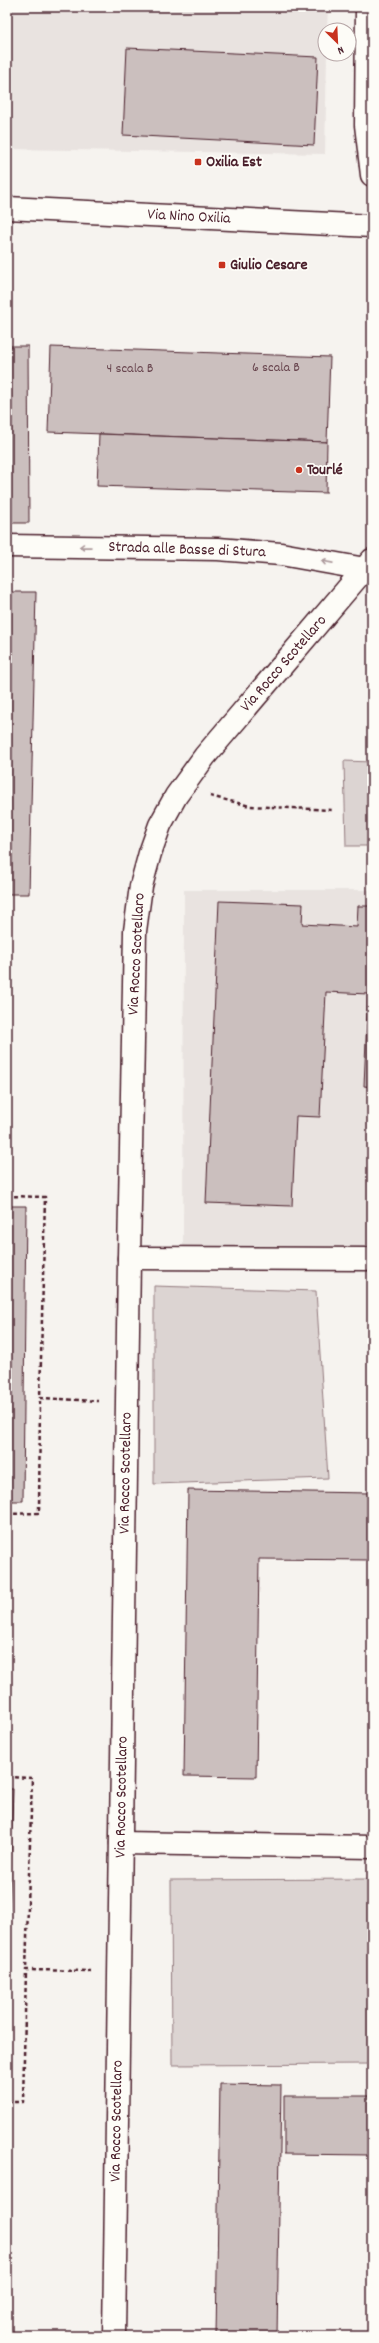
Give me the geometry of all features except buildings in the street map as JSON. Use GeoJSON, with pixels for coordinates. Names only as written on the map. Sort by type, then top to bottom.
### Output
{"type":"FeatureCollection","features":[{"type":"Feature","properties":{"kind":"street"},"geometry":{"type":"LineString","coordinates":[[367,7],[366,125],[372,175]]}},
{"type":"Feature","properties":{"kind":"street","name":"Via Nino Oxilia"},"geometry":{"type":"LineString","coordinates":[[7,208],[372,226]]}},
{"type":"Feature","properties":{"kind":"street","name":"Strada alle Basse di Stura"},"geometry":{"type":"LineString","coordinates":[[7,546],[218,549],[281,554],[368,564]]}},
{"type":"Feature","properties":{"kind":"street","name":"Via Rocco Scotellaro"},"geometry":{"type":"LineString","coordinates":[[114,2336],[129,1258],[137,915],[141,886],[154,839],[186,781],[368,564]]}},
{"type":"Feature","properties":{"kind":"street"},"geometry":{"type":"LineString","coordinates":[[129,1258],[372,1259]]}},
{"type":"Feature","properties":{"kind":"street"},"geometry":{"type":"LineString","coordinates":[[121,1843],[372,1847]]}},
{"type":"Feature","properties":{"kind":"path"},"geometry":{"type":"LineString","coordinates":[[186,781],[206,794],[232,803],[273,808],[332,810]]}},
{"type":"Feature","properties":{"kind":"path"},"geometry":{"type":"LineString","coordinates":[[7,1196],[45,1197],[39,1513],[7,1514]]}},
{"type":"Feature","properties":{"kind":"path"},"geometry":{"type":"LineString","coordinates":[[40,1398],[127,1402]]}},
{"type":"Feature","properties":{"kind":"path"},"geometry":{"type":"LineString","coordinates":[[7,1777],[32,1778],[22,2102],[7,2102]]}},
{"type":"Feature","properties":{"kind":"path"},"geometry":{"type":"LineString","coordinates":[[26,1970],[119,1971]]}},
{"type":"Feature","properties":{"kind":"shaded area"},"geometry":{"type":"Polygon","coordinates":[[[7,7],[328,7],[327,22],[317,22],[317,62],[327,62],[325,154],[7,149],[7,7]]]}},
{"type":"Feature","properties":{"kind":"shaded area"},"geometry":{"type":"Polygon","coordinates":[[[344,761],[372,762],[372,846],[346,846],[344,761]]]}},
{"type":"Feature","properties":{"kind":"shaded area"},"geometry":{"type":"Polygon","coordinates":[[[184,890],[372,890],[372,1248],[183,1246],[184,890]]]}},
{"type":"Feature","properties":{"kind":"shaded area"},"geometry":{"type":"Polygon","coordinates":[[[154,1286],[316,1291],[328,1478],[154,1484],[154,1286]]]}},
{"type":"Feature","properties":{"kind":"shaded area"},"geometry":{"type":"Polygon","coordinates":[[[372,1879],[372,2064],[172,2065],[171,1880],[372,1879]]]}},
{"type":"Feature","properties":{"kind":"place","name":"Oxilia Est"},"geometry":{"type":"Point","coordinates":[198,162]}},
{"type":"Feature","properties":{"kind":"place","name":"Giulio Cesare"},"geometry":{"type":"Point","coordinates":[222,265]}},
{"type":"Feature","properties":{"kind":"place","name":"Tourlé"},"geometry":{"type":"Point","coordinates":[299,470]}}]}
